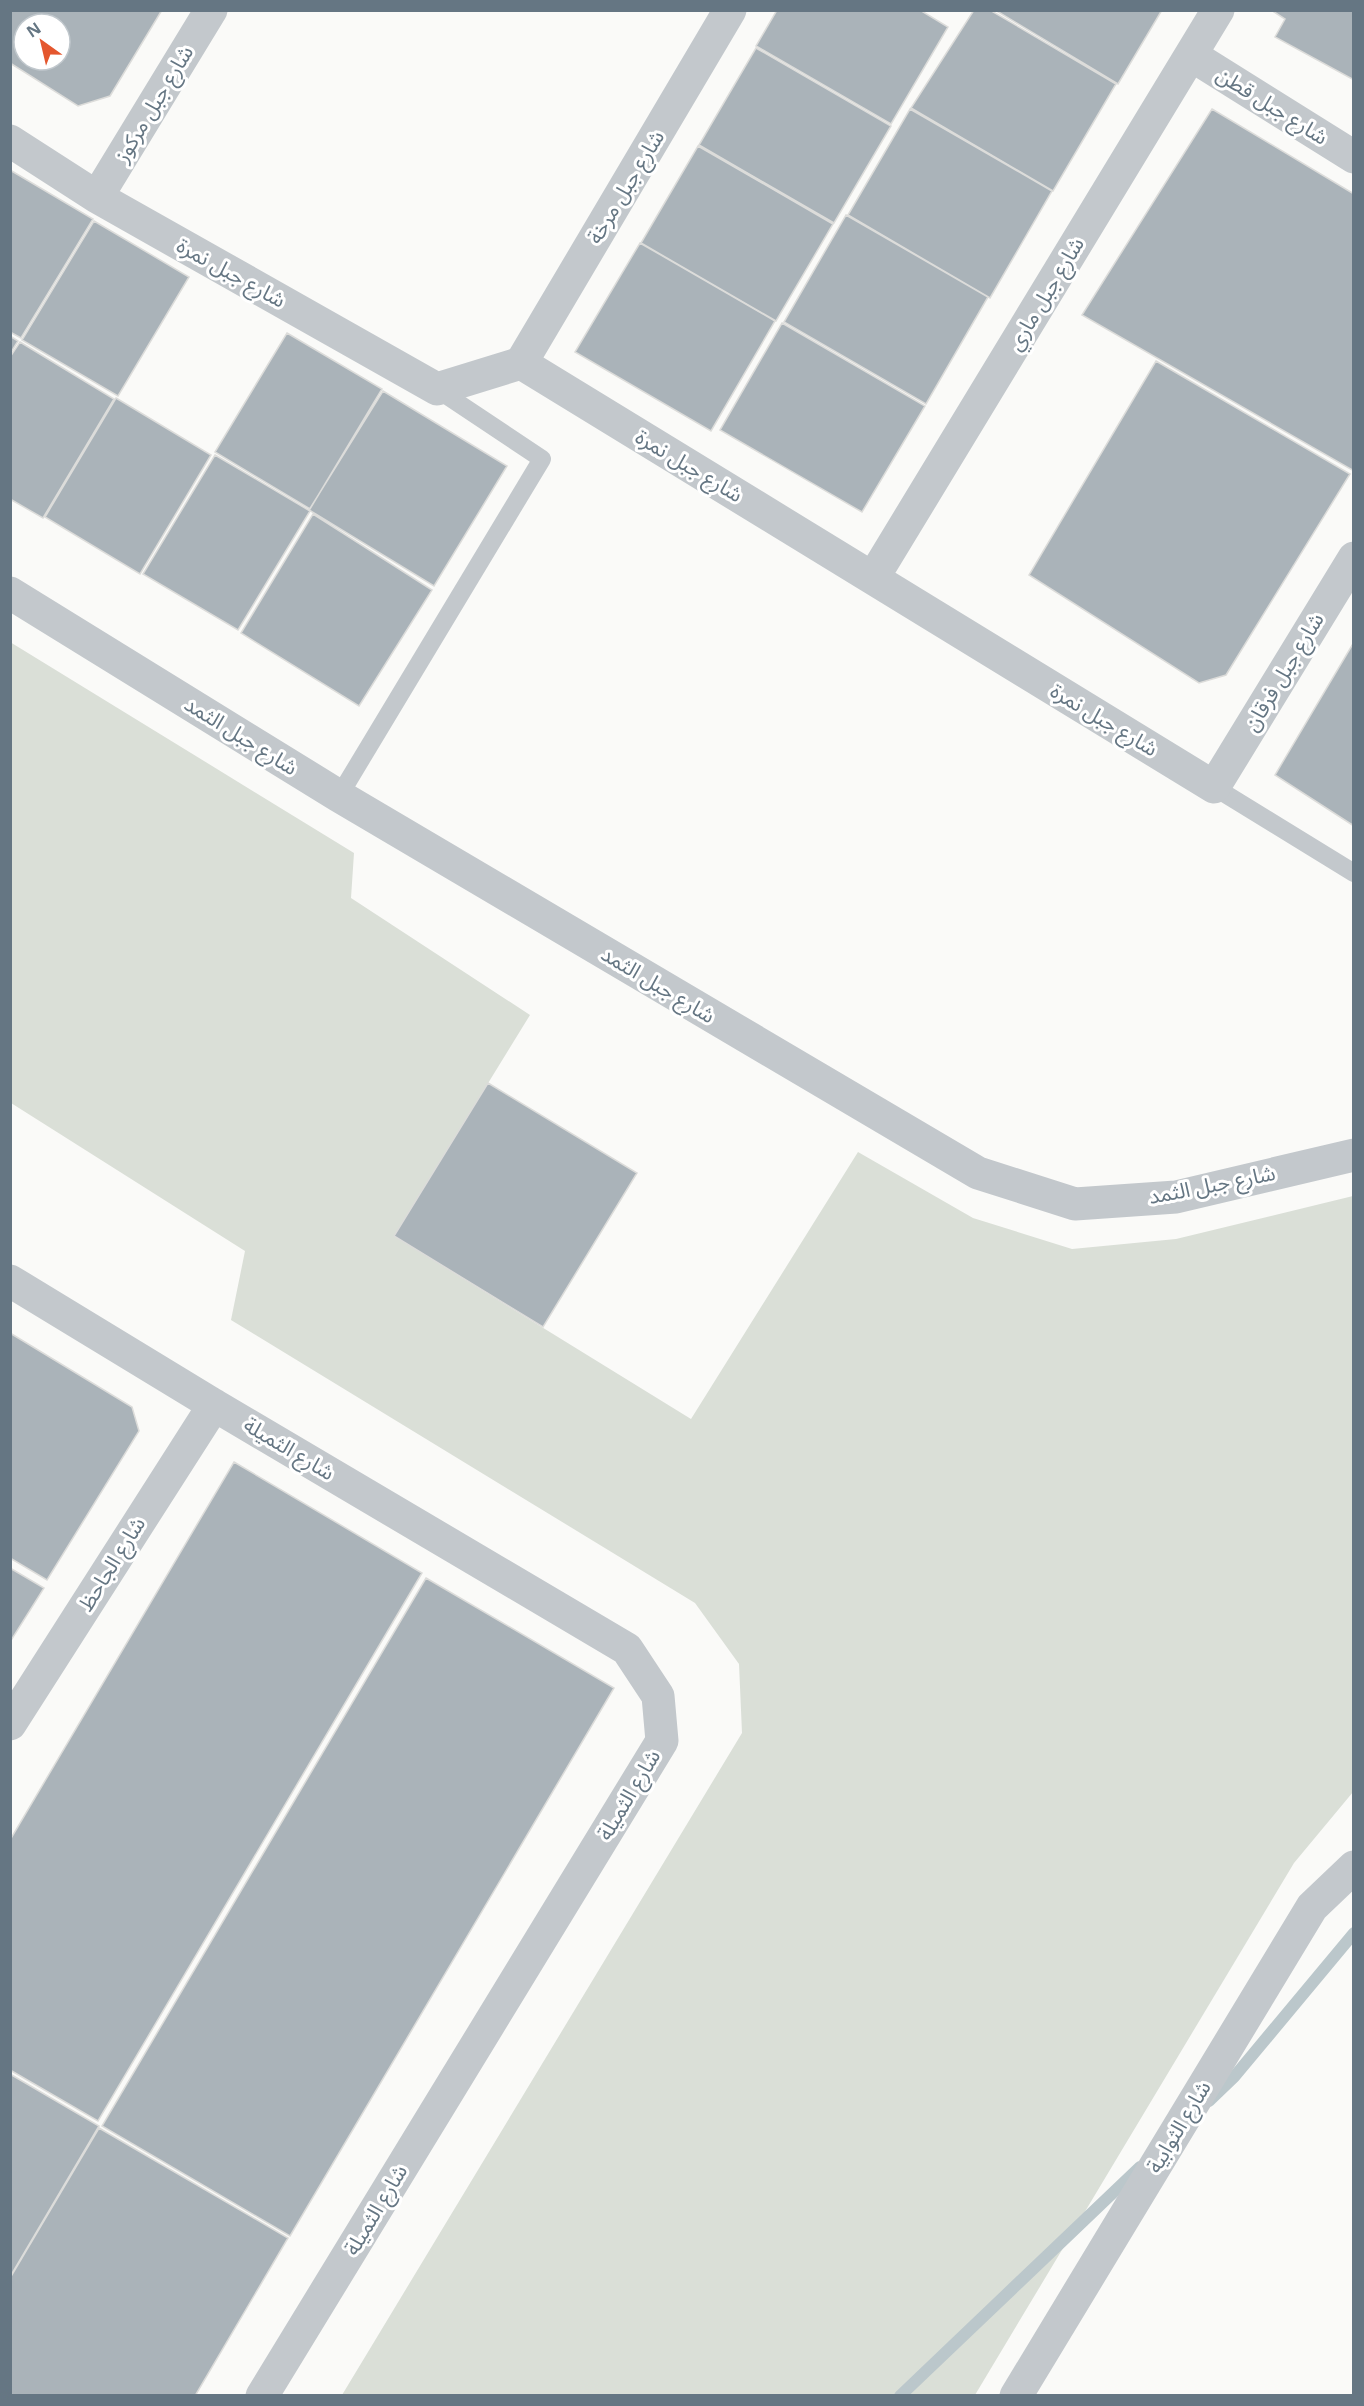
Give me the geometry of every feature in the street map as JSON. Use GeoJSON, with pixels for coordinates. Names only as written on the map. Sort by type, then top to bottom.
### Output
{"type":"FeatureCollection","features":[{"type":"Feature","properties":{"kind":"street","name":"شارع جبل مركوز"},"geometry":{"type":"LineString","coordinates":[[97,197],[211,10]]}},
{"type":"Feature","properties":{"kind":"street","name":"شارع جبل مرخة"},"geometry":{"type":"LineString","coordinates":[[520,363],[730,10]]}},
{"type":"Feature","properties":{"kind":"street","name":"شارع جبل ماري"},"geometry":{"type":"LineString","coordinates":[[873,578],[1218,10]]}},
{"type":"Feature","properties":{"kind":"street","name":"شارع جبل قطن"},"geometry":{"type":"LineString","coordinates":[[1191,55],[1353,157]]}},
{"type":"Feature","properties":{"kind":"street","name":"شارع جبل نمرة"},"geometry":{"type":"LineString","coordinates":[[10,141],[97,197],[437,389]]}},
{"type":"Feature","properties":{"kind":"street","name":"شارع جبل نمرة"},"geometry":{"type":"LineString","coordinates":[[520,363],[1214,787]]}},
{"type":"Feature","properties":{"kind":"street"},"geometry":{"type":"LineString","coordinates":[[437,389],[520,363]]}},
{"type":"Feature","properties":{"kind":"street","name":"شارع جبل فرقان"},"geometry":{"type":"LineString","coordinates":[[1214,787],[1353,558]]}},
{"type":"Feature","properties":{"kind":"street","name":"شارع جبل الثمد"},"geometry":{"type":"LineString","coordinates":[[10,593],[339,796],[978,1173],[1075,1204],[1176,1197],[1353,1155]]}},
{"type":"Feature","properties":{"kind":"street","name":"شارع الثميلة"},"geometry":{"type":"LineString","coordinates":[[10,1281],[214,1405],[627,1649],[658,1696],[662,1741],[262,2396]]}},
{"type":"Feature","properties":{"kind":"street","name":"شارع الجاحظ"},"geometry":{"type":"LineString","coordinates":[[10,1724],[214,1405]]}},
{"type":"Feature","properties":{"kind":"street","name":"شارع الثوابية"},"geometry":{"type":"LineString","coordinates":[[1016,2396],[1312,1907],[1353,1867]]}},
{"type":"Feature","properties":{"kind":"lane"},"geometry":{"type":"LineString","coordinates":[[339,796],[542,459],[437,389]]}},
{"type":"Feature","properties":{"kind":"lane","name":"شارع جبل نمرة"},"geometry":{"type":"LineString","coordinates":[[1214,787],[1353,873]]}},
{"type":"Feature","properties":{"kind":"shaded area"},"geometry":{"type":"Polygon","coordinates":[[[10,642],[354,853],[351,898],[530,1015],[394,1236],[691,1419],[858,1152],[973,1218],[1072,1249],[1176,1239],[1353,1196],[1353,1792],[1294,1863],[975,2395],[342,2395],[742,1733],[739,1664],[695,1603],[231,1320],[245,1251],[11,1103],[10,642]]]}},
{"type":"Feature","properties":{"kind":"building"},"geometry":{"type":"Polygon","coordinates":[[[10,10],[162,10],[110,96],[78,106],[24,72],[72,72],[72,12],[12,12],[12,64],[10,63],[10,10]]]}},
{"type":"Feature","properties":{"kind":"building"},"geometry":{"type":"Polygon","coordinates":[[[777,10],[920,10],[948,27],[891,124],[756,46],[777,10]]]}},
{"type":"Feature","properties":{"kind":"building"},"geometry":{"type":"Polygon","coordinates":[[[974,10],[990,10],[1116,84],[1053,191],[911,108],[974,10]]]}},
{"type":"Feature","properties":{"kind":"building"},"geometry":{"type":"Polygon","coordinates":[[[995,10],[1162,10],[1118,84],[995,10]]]}},
{"type":"Feature","properties":{"kind":"building"},"geometry":{"type":"Polygon","coordinates":[[[1271,10],[1354,10],[1354,80],[1275,37],[1285,19],[1271,10]]]}},
{"type":"Feature","properties":{"kind":"building"},"geometry":{"type":"Polygon","coordinates":[[[756,48],[891,126],[834,223],[699,145],[756,48]]]}},
{"type":"Feature","properties":{"kind":"building"},"geometry":{"type":"Polygon","coordinates":[[[910,109],[1052,191],[990,298],[848,215],[910,109]]]}},
{"type":"Feature","properties":{"kind":"building"},"geometry":{"type":"Polygon","coordinates":[[[1212,109],[1354,194],[1354,471],[1082,315],[1212,109]]]}},
{"type":"Feature","properties":{"kind":"building"},"geometry":{"type":"Polygon","coordinates":[[[698,146],[833,224],[776,321],[641,243],[698,146]]]}},
{"type":"Feature","properties":{"kind":"building"},"geometry":{"type":"Polygon","coordinates":[[[10,170],[93,219],[21,338],[10,332],[10,170]]]}},
{"type":"Feature","properties":{"kind":"building"},"geometry":{"type":"Polygon","coordinates":[[[846,215],[988,297],[926,404],[784,322],[846,215]]]}},
{"type":"Feature","properties":{"kind":"building"},"geometry":{"type":"Polygon","coordinates":[[[94,221],[189,277],[118,396],[22,340],[94,221]]]}},
{"type":"Feature","properties":{"kind":"building"},"geometry":{"type":"Polygon","coordinates":[[[640,243],[775,321],[711,431],[575,352],[640,243]]]}},
{"type":"Feature","properties":{"kind":"building"},"geometry":{"type":"Polygon","coordinates":[[[782,323],[925,406],[862,512],[720,430],[782,323]]]}},
{"type":"Feature","properties":{"kind":"building"},"geometry":{"type":"Polygon","coordinates":[[[287,333],[382,389],[310,509],[215,452],[287,333]]]}},
{"type":"Feature","properties":{"kind":"building"},"geometry":{"type":"Polygon","coordinates":[[[10,336],[18,341],[10,354],[10,336]]]}},
{"type":"Feature","properties":{"kind":"building"},"geometry":{"type":"Polygon","coordinates":[[[20,342],[114,399],[43,518],[10,499],[10,357],[20,342]]]}},
{"type":"Feature","properties":{"kind":"building"},"geometry":{"type":"Polygon","coordinates":[[[1156,361],[1350,474],[1226,675],[1199,683],[1029,575],[1156,361]]]}},
{"type":"Feature","properties":{"kind":"building"},"geometry":{"type":"Polygon","coordinates":[[[383,391],[507,466],[434,586],[309,510],[383,391]]]}},
{"type":"Feature","properties":{"kind":"building"},"geometry":{"type":"Polygon","coordinates":[[[116,398],[211,455],[140,574],[45,517],[116,398]]]}},
{"type":"Feature","properties":{"kind":"building"},"geometry":{"type":"Polygon","coordinates":[[[215,455],[310,511],[238,630],[143,574],[215,455]]]}},
{"type":"Feature","properties":{"kind":"building"},"geometry":{"type":"Polygon","coordinates":[[[313,514],[432,590],[359,706],[241,633],[313,514]]]}},
{"type":"Feature","properties":{"kind":"building"},"geometry":{"type":"Polygon","coordinates":[[[1354,642],[1354,826],[1275,775],[1354,642]]]}},
{"type":"Feature","properties":{"kind":"building"},"geometry":{"type":"Polygon","coordinates":[[[488,1083],[637,1173],[543,1327],[394,1236],[488,1083]]]}},
{"type":"Feature","properties":{"kind":"building"},"geometry":{"type":"Polygon","coordinates":[[[10,1333],[132,1407],[139,1431],[47,1580],[10,1558],[10,1333]]]}},
{"type":"Feature","properties":{"kind":"building"},"geometry":{"type":"Polygon","coordinates":[[[234,1462],[422,1573],[98,2121],[10,2070],[10,1840],[234,1462]]]}},
{"type":"Feature","properties":{"kind":"building"},"geometry":{"type":"Polygon","coordinates":[[[10,1568],[44,1588],[10,1642],[10,1568]]]}},
{"type":"Feature","properties":{"kind":"building"},"geometry":{"type":"Polygon","coordinates":[[[426,1578],[614,1688],[290,2236],[102,2126],[426,1578]]]}},
{"type":"Feature","properties":{"kind":"building"},"geometry":{"type":"Polygon","coordinates":[[[10,2074],[99,2126],[10,2277],[10,2074]]]}},
{"type":"Feature","properties":{"kind":"building"},"geometry":{"type":"Polygon","coordinates":[[[99,2128],[288,2238],[195,2396],[10,2396],[10,2278],[99,2128]]]}},
{"type":"Feature","properties":{"kind":"waterway"},"geometry":{"type":"LineString","coordinates":[[1209,2101],[1234,2077],[1354,1933]]}},
{"type":"Feature","properties":{"kind":"waterway"},"geometry":{"type":"LineString","coordinates":[[900,2396],[1140,2167]]}}]}
